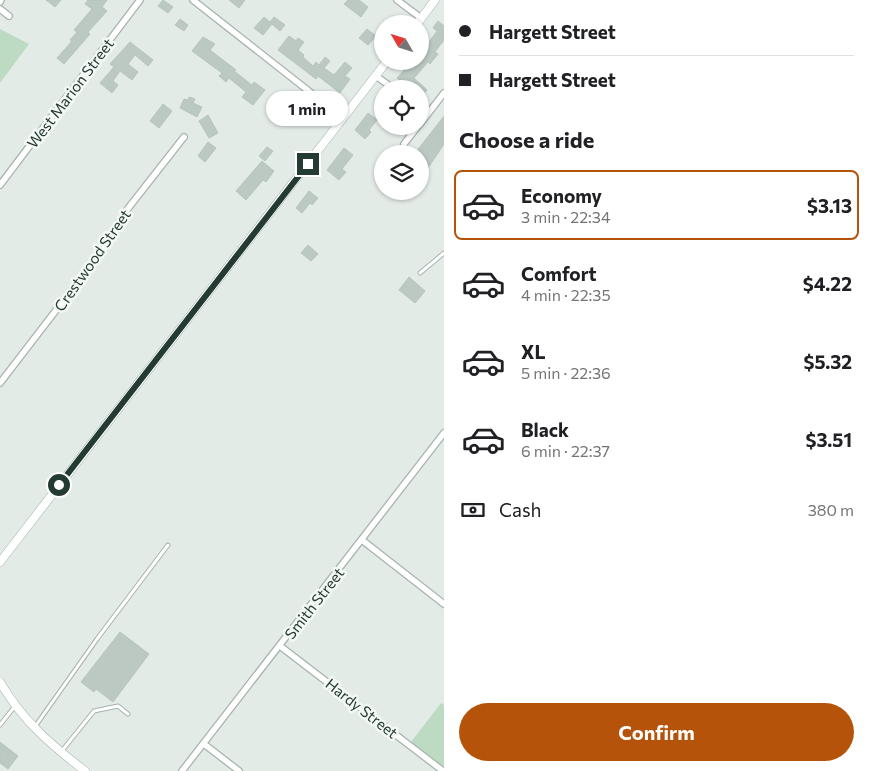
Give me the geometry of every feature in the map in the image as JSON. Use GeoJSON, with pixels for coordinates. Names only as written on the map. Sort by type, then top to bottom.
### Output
{"type":"FeatureCollection","features":[{"type":"Feature","properties":{"kind":"street","name":"West Marion Street"},"geometry":{"type":"LineString","coordinates":[[0,185],[140,0]]}},
{"type":"Feature","properties":{"kind":"street"},"geometry":{"type":"LineString","coordinates":[[193,0],[344,118]]}},
{"type":"Feature","properties":{"kind":"street"},"geometry":{"type":"LineString","coordinates":[[397,0],[413,15]]}},
{"type":"Feature","properties":{"kind":"street"},"geometry":{"type":"LineString","coordinates":[[424,15],[435,0]]}},
{"type":"Feature","properties":{"kind":"street"},"geometry":{"type":"LineString","coordinates":[[0,9],[8,16]]}},
{"type":"Feature","properties":{"kind":"street"},"geometry":{"type":"LineString","coordinates":[[0,562],[381,70]]}},
{"type":"Feature","properties":{"kind":"street"},"geometry":{"type":"LineString","coordinates":[[376,76],[382,80]]}},
{"type":"Feature","properties":{"kind":"street"},"geometry":{"type":"LineString","coordinates":[[429,113],[444,93]]}},
{"type":"Feature","properties":{"kind":"street"},"geometry":{"type":"LineString","coordinates":[[404,144],[411,135]]}},
{"type":"Feature","properties":{"kind":"street","name":"Crestwood Street"},"geometry":{"type":"LineString","coordinates":[[0,383],[107,244],[126,211],[184,137]]}},
{"type":"Feature","properties":{"kind":"street","name":"Smith Street"},"geometry":{"type":"LineString","coordinates":[[182,771],[444,433]]}},
{"type":"Feature","properties":{"kind":"street"},"geometry":{"type":"LineString","coordinates":[[362,540],[444,604]]}},
{"type":"Feature","properties":{"kind":"street","name":"Hardy Street"},"geometry":{"type":"LineString","coordinates":[[280,646],[443,771]]}},
{"type":"Feature","properties":{"kind":"street"},"geometry":{"type":"LineString","coordinates":[[0,682],[15,706],[34,728],[60,752],[85,771]]}},
{"type":"Feature","properties":{"kind":"street"},"geometry":{"type":"LineString","coordinates":[[204,744],[239,771]]}},
{"type":"Feature","properties":{"kind":"lane"},"geometry":{"type":"LineString","coordinates":[[420,273],[444,253]]}},
{"type":"Feature","properties":{"kind":"lane"},"geometry":{"type":"LineString","coordinates":[[34,728],[97,639],[168,546]]}},
{"type":"Feature","properties":{"kind":"lane"},"geometry":{"type":"LineString","coordinates":[[0,725],[15,706]]}},
{"type":"Feature","properties":{"kind":"lane"},"geometry":{"type":"LineString","coordinates":[[60,752],[94,711],[118,706],[128,714]]}},
{"type":"Feature","properties":{"kind":"green space"},"geometry":{"type":"Polygon","coordinates":[[[0,29],[29,44],[0,83],[0,29]]]}},
{"type":"Feature","properties":{"kind":"green space"},"geometry":{"type":"Polygon","coordinates":[[[441,703],[444,705],[444,767],[411,742],[441,703]]]}},
{"type":"Feature","properties":{"kind":"building"},"geometry":{"type":"Polygon","coordinates":[[[46,0],[61,0],[55,7],[46,0]]]}},
{"type":"Feature","properties":{"kind":"building"},"geometry":{"type":"Polygon","coordinates":[[[88,0],[107,0],[102,7],[107,11],[88,32],[90,34],[64,64],[57,58],[72,41],[70,40],[77,32],[74,30],[92,9],[85,4],[88,0]]]}},
{"type":"Feature","properties":{"kind":"building"},"geometry":{"type":"Polygon","coordinates":[[[163,0],[173,7],[168,13],[158,6],[163,0]]]}},
{"type":"Feature","properties":{"kind":"building"},"geometry":{"type":"Polygon","coordinates":[[[229,0],[245,0],[239,8],[229,0]]]}},
{"type":"Feature","properties":{"kind":"building"},"geometry":{"type":"Polygon","coordinates":[[[348,0],[359,0],[368,7],[361,17],[344,4],[348,0]]]}},
{"type":"Feature","properties":{"kind":"building"},"geometry":{"type":"Polygon","coordinates":[[[264,17],[270,22],[274,17],[285,25],[280,31],[272,24],[263,35],[254,28],[264,17]]]}},
{"type":"Feature","properties":{"kind":"building"},"geometry":{"type":"Polygon","coordinates":[[[180,19],[188,25],[184,31],[175,25],[180,19]]]}},
{"type":"Feature","properties":{"kind":"building"},"geometry":{"type":"Polygon","coordinates":[[[438,21],[444,26],[444,40],[435,52],[438,54],[430,64],[429,42],[437,31],[433,28],[438,21]]]}},
{"type":"Feature","properties":{"kind":"building"},"geometry":{"type":"Polygon","coordinates":[[[367,29],[374,34],[374,38],[368,45],[359,38],[367,29]]]}},
{"type":"Feature","properties":{"kind":"building"},"geometry":{"type":"Polygon","coordinates":[[[289,36],[296,41],[298,38],[304,42],[298,50],[313,66],[316,62],[319,65],[325,57],[330,61],[324,68],[334,75],[345,62],[352,68],[345,76],[350,79],[340,93],[318,76],[316,79],[278,50],[289,36]]]}},
{"type":"Feature","properties":{"kind":"building"},"geometry":{"type":"Polygon","coordinates":[[[203,37],[215,44],[210,50],[236,70],[234,71],[252,85],[254,82],[265,90],[253,105],[242,97],[246,92],[229,78],[226,82],[219,76],[222,73],[192,51],[203,37]]]}},
{"type":"Feature","properties":{"kind":"building"},"geometry":{"type":"Polygon","coordinates":[[[130,42],[153,60],[148,66],[135,55],[128,64],[138,72],[132,80],[120,71],[113,81],[118,85],[112,93],[100,83],[114,67],[110,64],[130,42]]]}},
{"type":"Feature","properties":{"kind":"building"},"geometry":{"type":"Polygon","coordinates":[[[404,70],[421,70],[414,78],[416,80],[400,80],[397,78],[404,70]]]}},
{"type":"Feature","properties":{"kind":"building"},"geometry":{"type":"Polygon","coordinates":[[[189,97],[195,99],[193,103],[202,107],[197,117],[180,108],[184,99],[188,100],[189,97]]]}},
{"type":"Feature","properties":{"kind":"building"},"geometry":{"type":"Polygon","coordinates":[[[285,98],[296,108],[290,114],[280,104],[285,98]]]}},
{"type":"Feature","properties":{"kind":"building"},"geometry":{"type":"Polygon","coordinates":[[[163,104],[172,111],[159,128],[150,121],[163,104]]]}},
{"type":"Feature","properties":{"kind":"building"},"geometry":{"type":"Polygon","coordinates":[[[368,113],[374,118],[374,124],[369,130],[371,132],[365,139],[355,130],[368,113]]]}},
{"type":"Feature","properties":{"kind":"building"},"geometry":{"type":"Polygon","coordinates":[[[208,115],[218,133],[209,138],[199,121],[208,115]]]}},
{"type":"Feature","properties":{"kind":"building"},"geometry":{"type":"Polygon","coordinates":[[[444,116],[444,144],[429,166],[429,145],[421,145],[444,116]]]}},
{"type":"Feature","properties":{"kind":"building"},"geometry":{"type":"Polygon","coordinates":[[[208,142],[216,148],[205,162],[198,156],[208,142]]]}},
{"type":"Feature","properties":{"kind":"building"},"geometry":{"type":"Polygon","coordinates":[[[267,147],[273,151],[265,161],[259,156],[267,147]]]}},
{"type":"Feature","properties":{"kind":"building"},"geometry":{"type":"Polygon","coordinates":[[[344,148],[353,155],[342,169],[346,172],[339,180],[327,170],[344,148]]]}},
{"type":"Feature","properties":{"kind":"building"},"geometry":{"type":"Polygon","coordinates":[[[262,161],[274,171],[266,182],[263,180],[246,200],[236,191],[262,161]]]}},
{"type":"Feature","properties":{"kind":"building"},"geometry":{"type":"Polygon","coordinates":[[[309,191],[318,198],[312,205],[310,203],[302,213],[296,208],[309,191]]]}},
{"type":"Feature","properties":{"kind":"building"},"geometry":{"type":"Polygon","coordinates":[[[308,245],[318,254],[311,261],[301,253],[308,245]]]}},
{"type":"Feature","properties":{"kind":"building"},"geometry":{"type":"Polygon","coordinates":[[[409,277],[425,291],[415,303],[399,290],[409,277]]]}},
{"type":"Feature","properties":{"kind":"building"},"geometry":{"type":"Polygon","coordinates":[[[120,632],[149,654],[113,702],[96,689],[94,692],[81,682],[120,632]]]}},
{"type":"Feature","properties":{"kind":"building"},"geometry":{"type":"Polygon","coordinates":[[[0,742],[18,756],[8,769],[0,763],[0,742]]]}},
{"type":"Feature","properties":{"kind":"route"},"geometry":{"type":"LineString","coordinates":[[59,485],[308,164]]}}]}
